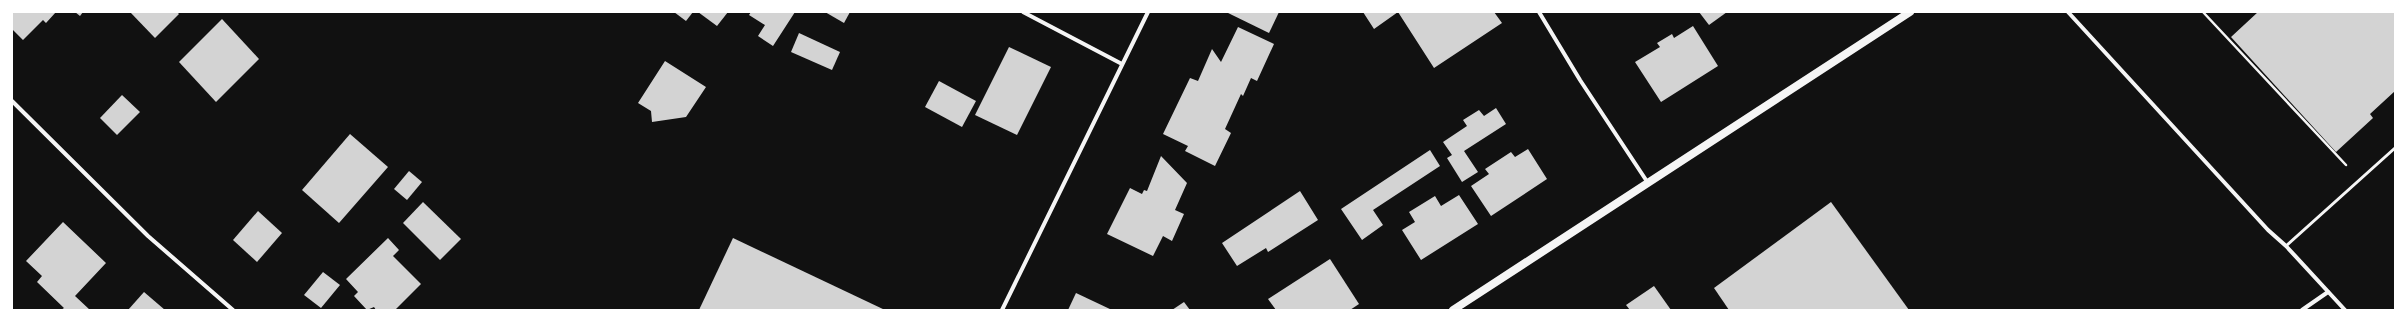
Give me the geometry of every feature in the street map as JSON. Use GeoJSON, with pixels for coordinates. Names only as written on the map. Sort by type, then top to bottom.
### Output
{"type":"FeatureCollection","features":[{"type":"Feature","properties":{"kind":"main road"},"geometry":{"type":"LineString","coordinates":[[1453,310],[1910,12]]}},
{"type":"Feature","properties":{"kind":"street"},"geometry":{"type":"LineString","coordinates":[[1023,12],[1122,64]]}},
{"type":"Feature","properties":{"kind":"street"},"geometry":{"type":"LineString","coordinates":[[1002,310],[1148,12]]}},
{"type":"Feature","properties":{"kind":"street"},"geometry":{"type":"LineString","coordinates":[[1539,12],[1580,80],[1648,183]]}},
{"type":"Feature","properties":{"kind":"street"},"geometry":{"type":"LineString","coordinates":[[2068,12],[2268,230],[2286,246],[2345,310]]}},
{"type":"Feature","properties":{"kind":"street"},"geometry":{"type":"LineString","coordinates":[[12,101],[148,236],[233,310]]}},
{"type":"Feature","properties":{"kind":"street"},"geometry":{"type":"LineString","coordinates":[[2302,310],[2328,292]]}},
{"type":"Feature","properties":{"kind":"lane"},"geometry":{"type":"LineString","coordinates":[[2286,246],[2395,148]]}},
{"type":"Feature","properties":{"kind":"path"},"geometry":{"type":"LineString","coordinates":[[2203,12],[2359,179]]}},
{"type":"Feature","properties":{"kind":"building"},"geometry":{"type":"Polygon","coordinates":[[[12,12],[56,12],[46,23],[43,20],[23,40],[12,29],[12,12]]]}},
{"type":"Feature","properties":{"kind":"building"},"geometry":{"type":"Polygon","coordinates":[[[75,12],[83,12],[80,16],[75,12]]]}},
{"type":"Feature","properties":{"kind":"building"},"geometry":{"type":"Polygon","coordinates":[[[130,12],[177,12],[179,14],[155,38],[130,12]]]}},
{"type":"Feature","properties":{"kind":"building"},"geometry":{"type":"Polygon","coordinates":[[[674,12],[693,12],[686,21],[674,12]]]}},
{"type":"Feature","properties":{"kind":"building"},"geometry":{"type":"Polygon","coordinates":[[[698,12],[728,12],[717,26],[698,12]]]}},
{"type":"Feature","properties":{"kind":"building"},"geometry":{"type":"Polygon","coordinates":[[[751,12],[795,12],[773,46],[758,36],[765,25],[749,15],[751,12]]]}},
{"type":"Feature","properties":{"kind":"building"},"geometry":{"type":"Polygon","coordinates":[[[825,12],[850,12],[844,23],[825,12]]]}},
{"type":"Feature","properties":{"kind":"building"},"geometry":{"type":"Polygon","coordinates":[[[1226,12],[1279,12],[1269,33],[1226,12]]]}},
{"type":"Feature","properties":{"kind":"building"},"geometry":{"type":"Polygon","coordinates":[[[1363,12],[1398,12],[1374,29],[1363,12]]]}},
{"type":"Feature","properties":{"kind":"building"},"geometry":{"type":"Polygon","coordinates":[[[1398,12],[1494,12],[1502,23],[1434,68],[1398,12]]]}},
{"type":"Feature","properties":{"kind":"building"},"geometry":{"type":"Polygon","coordinates":[[[1699,12],[1727,12],[1709,25],[1699,12]]]}},
{"type":"Feature","properties":{"kind":"building"},"geometry":{"type":"Polygon","coordinates":[[[2258,12],[2395,12],[2395,91],[2370,114],[2373,118],[2336,152],[2231,37],[2258,12]]]}},
{"type":"Feature","properties":{"kind":"building"},"geometry":{"type":"Polygon","coordinates":[[[222,19],[259,59],[216,102],[179,62],[222,19]]]}},
{"type":"Feature","properties":{"kind":"building"},"geometry":{"type":"Polygon","coordinates":[[[1693,26],[1718,66],[1661,102],[1635,62],[1660,47],[1657,43],[1672,34],[1674,38],[1693,26]]]}},
{"type":"Feature","properties":{"kind":"building"},"geometry":{"type":"Polygon","coordinates":[[[1238,27],[1274,44],[1257,81],[1251,78],[1243,96],[1241,94],[1225,129],[1231,133],[1215,166],[1185,151],[1188,146],[1163,134],[1190,78],[1198,81],[1212,49],[1221,62],[1238,27]]]}},
{"type":"Feature","properties":{"kind":"building"},"geometry":{"type":"Polygon","coordinates":[[[799,33],[840,52],[832,70],[791,52],[799,33]]]}},
{"type":"Feature","properties":{"kind":"building"},"geometry":{"type":"Polygon","coordinates":[[[1009,47],[1051,67],[1017,135],[975,115],[1009,47]]]}},
{"type":"Feature","properties":{"kind":"building"},"geometry":{"type":"Polygon","coordinates":[[[665,61],[706,87],[686,117],[652,122],[651,111],[638,103],[665,61]]]}},
{"type":"Feature","properties":{"kind":"building"},"geometry":{"type":"Polygon","coordinates":[[[939,81],[976,101],[962,127],[925,107],[939,81]]]}},
{"type":"Feature","properties":{"kind":"building"},"geometry":{"type":"Polygon","coordinates":[[[122,95],[140,112],[117,135],[100,118],[122,95]]]}},
{"type":"Feature","properties":{"kind":"building"},"geometry":{"type":"Polygon","coordinates":[[[1496,108],[1506,124],[1464,151],[1478,172],[1462,182],[1447,158],[1452,155],[1443,142],[1467,126],[1463,120],[1479,110],[1484,116],[1496,108]]]}},
{"type":"Feature","properties":{"kind":"building"},"geometry":{"type":"Polygon","coordinates":[[[350,134],[388,167],[339,223],[302,190],[350,134]]]}},
{"type":"Feature","properties":{"kind":"building"},"geometry":{"type":"Polygon","coordinates":[[[1528,149],[1547,179],[1491,216],[1471,186],[1489,174],[1485,169],[1511,152],[1515,157],[1528,149]]]}},
{"type":"Feature","properties":{"kind":"building"},"geometry":{"type":"Polygon","coordinates":[[[1430,150],[1440,166],[1373,210],[1383,225],[1362,240],[1341,209],[1430,150]]]}},
{"type":"Feature","properties":{"kind":"building"},"geometry":{"type":"Polygon","coordinates":[[[1161,156],[1187,183],[1175,210],[1184,214],[1172,241],[1163,236],[1153,256],[1107,234],[1130,188],[1142,194],[1144,190],[1147,191],[1161,156]]]}},
{"type":"Feature","properties":{"kind":"building"},"geometry":{"type":"Polygon","coordinates":[[[409,171],[422,182],[407,200],[394,189],[409,171]]]}},
{"type":"Feature","properties":{"kind":"building"},"geometry":{"type":"Polygon","coordinates":[[[1300,191],[1318,220],[1268,252],[1266,248],[1237,266],[1222,243],[1300,191]]]}},
{"type":"Feature","properties":{"kind":"building"},"geometry":{"type":"Polygon","coordinates":[[[1459,195],[1478,224],[1421,260],[1402,230],[1415,222],[1409,212],[1435,196],[1441,206],[1459,195]]]}},
{"type":"Feature","properties":{"kind":"building"},"geometry":{"type":"Polygon","coordinates":[[[423,202],[461,239],[440,260],[403,223],[423,202]]]}},
{"type":"Feature","properties":{"kind":"building"},"geometry":{"type":"Polygon","coordinates":[[[1831,202],[1909,310],[1729,310],[1714,288],[1831,202]]]}},
{"type":"Feature","properties":{"kind":"building"},"geometry":{"type":"Polygon","coordinates":[[[258,211],[282,233],[257,262],[233,240],[258,211]]]}},
{"type":"Feature","properties":{"kind":"building"},"geometry":{"type":"Polygon","coordinates":[[[63,222],[106,263],[75,296],[90,310],[61,310],[64,308],[37,282],[42,276],[26,261],[63,222]]]}},
{"type":"Feature","properties":{"kind":"building"},"geometry":{"type":"Polygon","coordinates":[[[388,238],[399,250],[393,256],[421,284],[395,310],[376,310],[374,307],[367,310],[354,296],[358,292],[346,279],[388,238]]]}},
{"type":"Feature","properties":{"kind":"building"},"geometry":{"type":"Polygon","coordinates":[[[733,238],[885,310],[699,310],[733,238]]]}},
{"type":"Feature","properties":{"kind":"building"},"geometry":{"type":"Polygon","coordinates":[[[1330,259],[1359,304],[1350,310],[1276,310],[1268,299],[1330,259]]]}},
{"type":"Feature","properties":{"kind":"building"},"geometry":{"type":"Polygon","coordinates":[[[323,272],[340,285],[321,308],[304,295],[323,272]]]}},
{"type":"Feature","properties":{"kind":"building"},"geometry":{"type":"Polygon","coordinates":[[[1654,286],[1671,310],[1630,310],[1626,305],[1654,286]]]}},
{"type":"Feature","properties":{"kind":"building"},"geometry":{"type":"Polygon","coordinates":[[[144,292],[165,310],[128,310],[144,292]]]}},
{"type":"Feature","properties":{"kind":"building"},"geometry":{"type":"Polygon","coordinates":[[[1076,293],[1112,310],[1068,310],[1076,293]]]}},
{"type":"Feature","properties":{"kind":"building"},"geometry":{"type":"Polygon","coordinates":[[[1184,302],[1190,310],[1172,310],[1184,302]]]}}]}
